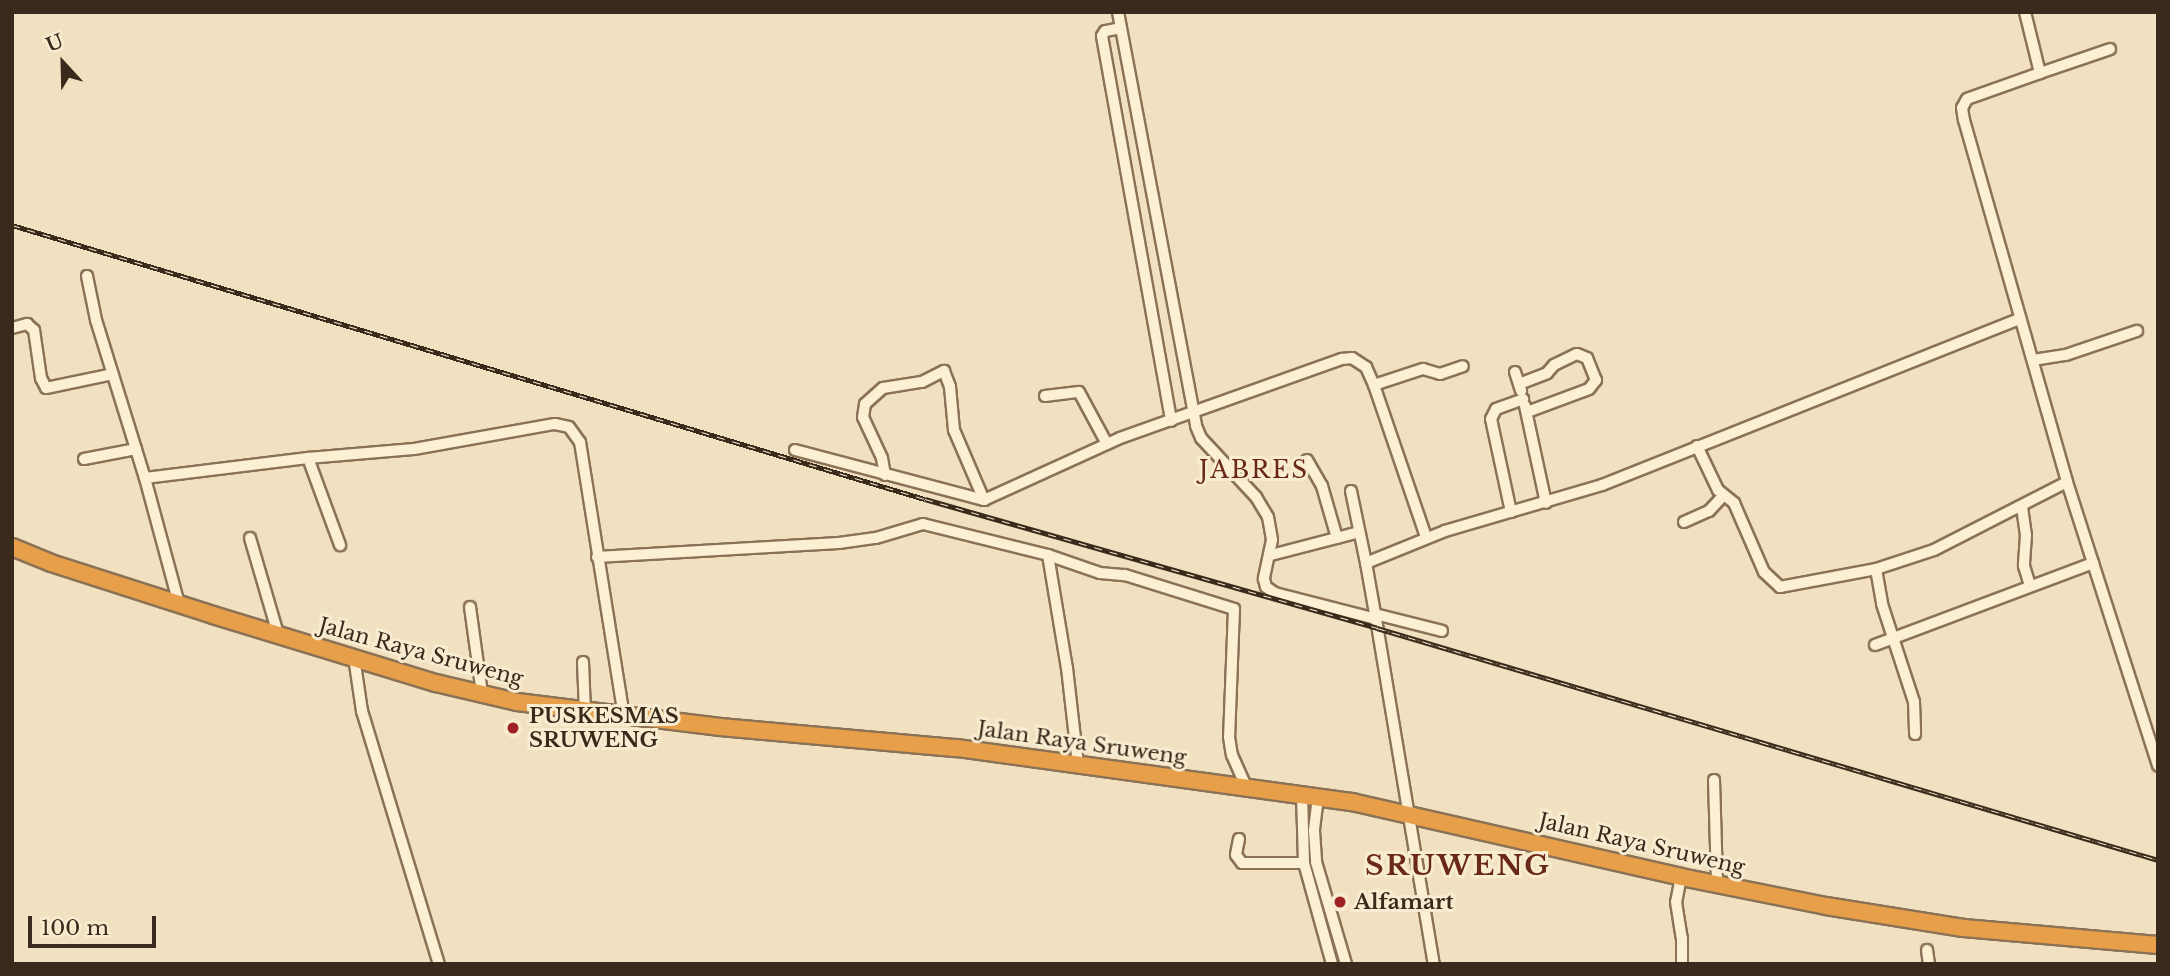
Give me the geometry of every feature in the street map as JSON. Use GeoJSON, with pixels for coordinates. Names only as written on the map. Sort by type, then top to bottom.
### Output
{"type":"FeatureCollection","features":[{"type":"Feature","properties":{"kind":"highway","name":"Jalan Raya Sruweng"},"geometry":{"type":"LineString","coordinates":[[12,547],[51,563],[436,683],[517,702],[720,727],[957,748],[1310,796],[1407,813],[1681,877],[1826,906],[1931,924],[2158,946]]}},
{"type":"Feature","properties":{"kind":"street"},"geometry":{"type":"LineString","coordinates":[[1118,12],[1194,414],[1201,438],[1264,508],[1271,529],[1271,555],[1264,579],[1269,590],[1442,631]]}},
{"type":"Feature","properties":{"kind":"street"},"geometry":{"type":"LineString","coordinates":[[2025,12],[2040,73]]}},
{"type":"Feature","properties":{"kind":"street"},"geometry":{"type":"LineString","coordinates":[[1121,28],[1105,32],[1102,37],[1171,421]]}},
{"type":"Feature","properties":{"kind":"street"},"geometry":{"type":"LineString","coordinates":[[2110,49],[1973,97],[1963,103],[1962,108],[2067,482],[2156,751],[2158,766]]}},
{"type":"Feature","properties":{"kind":"street"},"geometry":{"type":"LineString","coordinates":[[1141,256],[1163,252]]}},
{"type":"Feature","properties":{"kind":"street"},"geometry":{"type":"LineString","coordinates":[[87,276],[96,320],[145,478],[179,604]]}},
{"type":"Feature","properties":{"kind":"street"},"geometry":{"type":"LineString","coordinates":[[1146,286],[1169,280]]}},
{"type":"Feature","properties":{"kind":"street"},"geometry":{"type":"LineString","coordinates":[[1366,563],[1426,537],[1602,485],[2020,319]]}},
{"type":"Feature","properties":{"kind":"street"},"geometry":{"type":"LineString","coordinates":[[12,328],[27,324],[34,330],[41,378],[46,388],[113,374]]}},
{"type":"Feature","properties":{"kind":"street"},"geometry":{"type":"LineString","coordinates":[[2033,360],[2066,355],[2137,331]]}},
{"type":"Feature","properties":{"kind":"street"},"geometry":{"type":"LineString","coordinates":[[1519,384],[1547,373],[1554,365],[1577,355],[1587,358],[1596,380],[1588,389],[1527,412]]}},
{"type":"Feature","properties":{"kind":"street"},"geometry":{"type":"LineString","coordinates":[[795,450],[984,500],[1107,444],[1342,359],[1359,360],[1374,385],[1426,537]]}},
{"type":"Feature","properties":{"kind":"street"},"geometry":{"type":"LineString","coordinates":[[1374,385],[1423,369],[1440,374],[1463,366]]}},
{"type":"Feature","properties":{"kind":"street"},"geometry":{"type":"LineString","coordinates":[[885,475],[882,458],[863,416],[865,404],[883,388],[922,382],[946,372],[954,430],[984,500]]}},
{"type":"Feature","properties":{"kind":"street"},"geometry":{"type":"LineString","coordinates":[[1515,372],[1527,412],[1546,503]]}},
{"type":"Feature","properties":{"kind":"street"},"geometry":{"type":"LineString","coordinates":[[1045,396],[1079,392],[1107,444]]}},
{"type":"Feature","properties":{"kind":"street"},"geometry":{"type":"LineString","coordinates":[[1511,512],[1490,419],[1496,408],[1523,399]]}},
{"type":"Feature","properties":{"kind":"street"},"geometry":{"type":"LineString","coordinates":[[145,478],[308,458],[414,449],[555,424],[569,427],[580,442],[624,716]]}},
{"type":"Feature","properties":{"kind":"street"},"geometry":{"type":"LineString","coordinates":[[1697,446],[1723,496],[1734,503],[1769,579],[1780,587],[1876,569],[1934,550],[2067,482]]}},
{"type":"Feature","properties":{"kind":"street"},"geometry":{"type":"LineString","coordinates":[[84,458],[136,449]]}},
{"type":"Feature","properties":{"kind":"street"},"geometry":{"type":"LineString","coordinates":[[308,458],[340,545]]}},
{"type":"Feature","properties":{"kind":"street"},"geometry":{"type":"LineString","coordinates":[[1307,460],[1322,486],[1337,538]]}},
{"type":"Feature","properties":{"kind":"street"},"geometry":{"type":"LineString","coordinates":[[1351,491],[1376,616],[1434,964]]}},
{"type":"Feature","properties":{"kind":"street"},"geometry":{"type":"LineString","coordinates":[[1684,522],[1709,512],[1723,496]]}},
{"type":"Feature","properties":{"kind":"street"},"geometry":{"type":"LineString","coordinates":[[2022,507],[2026,536],[2024,566],[2031,586]]}},
{"type":"Feature","properties":{"kind":"street"},"geometry":{"type":"LineString","coordinates":[[597,557],[839,543],[876,538],[923,524],[1048,555],[1100,573],[1125,575],[1234,609],[1229,737],[1232,755],[1247,788]]}},
{"type":"Feature","properties":{"kind":"street"},"geometry":{"type":"LineString","coordinates":[[1271,555],[1359,532]]}},
{"type":"Feature","properties":{"kind":"street"},"geometry":{"type":"LineString","coordinates":[[250,538],[278,634]]}},
{"type":"Feature","properties":{"kind":"street"},"geometry":{"type":"LineString","coordinates":[[1048,555],[1067,668],[1078,764]]}},
{"type":"Feature","properties":{"kind":"street"},"geometry":{"type":"LineString","coordinates":[[1875,645],[2092,564]]}},
{"type":"Feature","properties":{"kind":"street"},"geometry":{"type":"LineString","coordinates":[[1876,569],[1892,638],[1914,702],[1915,734]]}},
{"type":"Feature","properties":{"kind":"street"},"geometry":{"type":"LineString","coordinates":[[470,607],[482,693]]}},
{"type":"Feature","properties":{"kind":"street"},"geometry":{"type":"LineString","coordinates":[[354,657],[362,711],[439,964]]}},
{"type":"Feature","properties":{"kind":"street"},"geometry":{"type":"LineString","coordinates":[[583,662],[585,710]]}},
{"type":"Feature","properties":{"kind":"street"},"geometry":{"type":"LineString","coordinates":[[1714,779],[1717,883]]}},
{"type":"Feature","properties":{"kind":"street"},"geometry":{"type":"LineString","coordinates":[[1310,796],[1304,863],[1332,964]]}},
{"type":"Feature","properties":{"kind":"street"},"geometry":{"type":"LineString","coordinates":[[1310,796],[1316,862],[1346,964]]}},
{"type":"Feature","properties":{"kind":"street"},"geometry":{"type":"LineString","coordinates":[[1238,839],[1236,855],[1242,863],[1304,863]]}},
{"type":"Feature","properties":{"kind":"street"},"geometry":{"type":"LineString","coordinates":[[1681,877],[1676,902],[1682,964]]}},
{"type":"Feature","properties":{"kind":"street"},"geometry":{"type":"LineString","coordinates":[[1927,950],[1929,964]]}},
{"type":"Feature","properties":{"kind":"railway"},"geometry":{"type":"LineString","coordinates":[[12,225],[925,499],[1377,628],[2158,860]]}},
{"type":"Feature","properties":{"kind":"place","name":"PUSKESMAS SRUWENG"},"geometry":{"type":"Point","coordinates":[513,728]}},
{"type":"Feature","properties":{"kind":"place","name":"Alfamart"},"geometry":{"type":"Point","coordinates":[1340,902]}},
{"type":"Feature","properties":{"kind":"district","name":"JABRES"},"geometry":{"type":"Point","coordinates":[1254,470]}},
{"type":"Feature","properties":{"kind":"district","name":"SRUWENG"},"geometry":{"type":"Point","coordinates":[1458,866]}}]}
